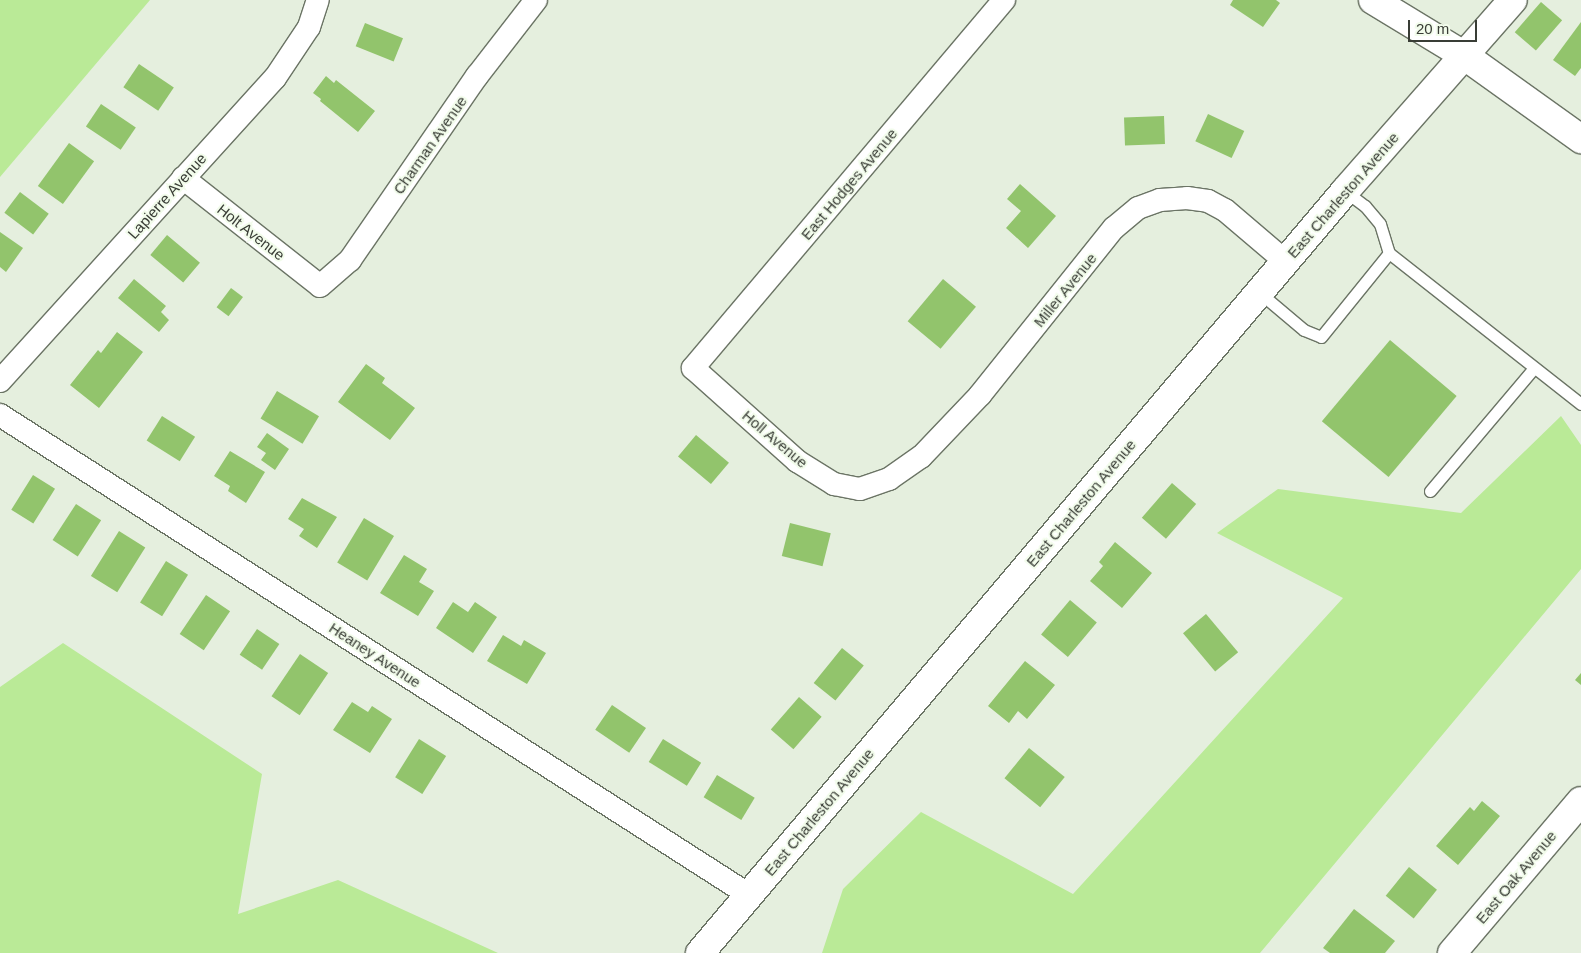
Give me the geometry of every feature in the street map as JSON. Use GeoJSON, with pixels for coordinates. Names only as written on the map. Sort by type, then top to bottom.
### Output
{"type":"FeatureCollection","features":[{"type":"Feature","properties":{"kind":"street","name":"Lapierre Avenue"},"geometry":{"type":"LineString","coordinates":[[0,381],[275,78],[308,28],[318,0]]}},
{"type":"Feature","properties":{"kind":"street","name":"Charman Avenue"},"geometry":{"type":"LineString","coordinates":[[320,286],[350,260],[477,76],[536,0]]}},
{"type":"Feature","properties":{"kind":"street","name":"East Hodges Avenue"},"geometry":{"type":"LineString","coordinates":[[693,368],[1004,0]]}},
{"type":"Feature","properties":{"kind":"street"},"geometry":{"type":"LineString","coordinates":[[1373,0],[1465,56],[1581,139]]}},
{"type":"Feature","properties":{"kind":"street","name":"East Charleston Avenue"},"geometry":{"type":"LineString","coordinates":[[700,953],[1345,191],[1513,0]]}},
{"type":"Feature","properties":{"kind":"street","name":"Holt Avenue"},"geometry":{"type":"LineString","coordinates":[[183,178],[320,286]]}},
{"type":"Feature","properties":{"kind":"street","name":"Miller Avenue"},"geometry":{"type":"LineString","coordinates":[[868,486],[889,478],[921,457],[980,395],[1114,228],[1138,208],[1160,200],[1208,201],[1225,210],[1286,262]]}},
{"type":"Feature","properties":{"kind":"street","name":"Holl Avenue"},"geometry":{"type":"LineString","coordinates":[[693,368],[797,461],[834,484],[860,489],[868,486]]}},
{"type":"Feature","properties":{"kind":"street","name":"Heaney Avenue"},"geometry":{"type":"LineString","coordinates":[[0,415],[749,894]]}},
{"type":"Feature","properties":{"kind":"street","name":"East Oak Avenue"},"geometry":{"type":"LineString","coordinates":[[1452,953],[1581,801]]}},
{"type":"Feature","properties":{"kind":"lane"},"geometry":{"type":"LineString","coordinates":[[1345,191],[1365,206],[1380,224],[1389,253],[1581,404]]}},
{"type":"Feature","properties":{"kind":"lane"},"geometry":{"type":"LineString","coordinates":[[1260,293],[1304,330],[1321,337],[1389,253]]}},
{"type":"Feature","properties":{"kind":"lane"},"geometry":{"type":"LineString","coordinates":[[1430,491],[1534,368]]}},
{"type":"Feature","properties":{"kind":"green space"},"geometry":{"type":"Polygon","coordinates":[[[0,0],[150,0],[0,177],[0,0]]]}},
{"type":"Feature","properties":{"kind":"green space"},"geometry":{"type":"Polygon","coordinates":[[[1561,416],[1581,445],[1581,569],[1260,953],[822,953],[843,889],[921,812],[1073,894],[1343,598],[1217,533],[1278,489],[1461,513],[1561,416]]]}},
{"type":"Feature","properties":{"kind":"green space"},"geometry":{"type":"Polygon","coordinates":[[[63,643],[262,774],[238,914],[338,880],[498,953],[0,953],[0,687],[63,643]]]}},
{"type":"Feature","properties":{"kind":"building"},"geometry":{"type":"Polygon","coordinates":[[[1233,0],[1276,0],[1280,3],[1263,27],[1230,5],[1233,0]]]}},
{"type":"Feature","properties":{"kind":"building"},"geometry":{"type":"Polygon","coordinates":[[[1541,2],[1562,20],[1536,51],[1515,32],[1541,2]]]}},
{"type":"Feature","properties":{"kind":"building"},"geometry":{"type":"Polygon","coordinates":[[[1581,22],[1581,68],[1575,76],[1553,60],[1581,22]]]}},
{"type":"Feature","properties":{"kind":"building"},"geometry":{"type":"Polygon","coordinates":[[[365,23],[403,38],[394,62],[356,46],[365,23]]]}},
{"type":"Feature","properties":{"kind":"building"},"geometry":{"type":"Polygon","coordinates":[[[139,64],[174,87],[158,111],[123,87],[139,64]]]}},
{"type":"Feature","properties":{"kind":"building"},"geometry":{"type":"Polygon","coordinates":[[[326,76],[334,83],[336,80],[375,111],[358,132],[313,93],[326,76]]]}},
{"type":"Feature","properties":{"kind":"building"},"geometry":{"type":"Polygon","coordinates":[[[101,104],[136,127],[121,150],[86,126],[101,104]]]}},
{"type":"Feature","properties":{"kind":"building"},"geometry":{"type":"Polygon","coordinates":[[[1208,114],[1244,131],[1232,158],[1195,141],[1208,114]]]}},
{"type":"Feature","properties":{"kind":"building"},"geometry":{"type":"Polygon","coordinates":[[[1164,116],[1165,144],[1125,145],[1124,117],[1164,116]]]}},
{"type":"Feature","properties":{"kind":"building"},"geometry":{"type":"Polygon","coordinates":[[[69,143],[94,161],[63,204],[38,186],[69,143]]]}},
{"type":"Feature","properties":{"kind":"building"},"geometry":{"type":"Polygon","coordinates":[[[1020,184],[1056,216],[1028,248],[1006,228],[1021,211],[1007,199],[1020,184]]]}},
{"type":"Feature","properties":{"kind":"building"},"geometry":{"type":"Polygon","coordinates":[[[20,192],[49,214],[33,234],[4,213],[20,192]]]}},
{"type":"Feature","properties":{"kind":"building"},"geometry":{"type":"Polygon","coordinates":[[[0,232],[23,248],[6,272],[0,267],[0,232]]]}},
{"type":"Feature","properties":{"kind":"building"},"geometry":{"type":"Polygon","coordinates":[[[167,235],[200,263],[183,283],[150,255],[167,235]]]}},
{"type":"Feature","properties":{"kind":"building"},"geometry":{"type":"Polygon","coordinates":[[[134,279],[166,306],[161,312],[169,320],[159,332],[118,298],[134,279]]]}},
{"type":"Feature","properties":{"kind":"building"},"geometry":{"type":"Polygon","coordinates":[[[943,279],[976,307],[941,349],[908,321],[943,279]]]}},
{"type":"Feature","properties":{"kind":"building"},"geometry":{"type":"Polygon","coordinates":[[[231,288],[243,297],[229,316],[217,307],[231,288]]]}},
{"type":"Feature","properties":{"kind":"building"},"geometry":{"type":"Polygon","coordinates":[[[117,332],[143,352],[99,408],[70,385],[98,350],[101,353],[117,332]]]}},
{"type":"Feature","properties":{"kind":"building"},"geometry":{"type":"Polygon","coordinates":[[[1390,340],[1457,396],[1389,477],[1322,421],[1390,340]]]}},
{"type":"Feature","properties":{"kind":"building"},"geometry":{"type":"Polygon","coordinates":[[[366,364],[385,378],[382,383],[415,408],[390,440],[338,402],[366,364]]]}},
{"type":"Feature","properties":{"kind":"building"},"geometry":{"type":"Polygon","coordinates":[[[277,391],[319,416],[303,444],[261,418],[277,391]]]}},
{"type":"Feature","properties":{"kind":"building"},"geometry":{"type":"Polygon","coordinates":[[[162,416],[195,437],[180,461],[147,441],[162,416]]]}},
{"type":"Feature","properties":{"kind":"building"},"geometry":{"type":"Polygon","coordinates":[[[267,433],[289,449],[275,470],[261,460],[266,453],[257,447],[267,433]]]}},
{"type":"Feature","properties":{"kind":"building"},"geometry":{"type":"Polygon","coordinates":[[[696,435],[729,463],[711,484],[678,456],[696,435]]]}},
{"type":"Feature","properties":{"kind":"building"},"geometry":{"type":"Polygon","coordinates":[[[230,451],[265,472],[246,503],[228,491],[230,486],[214,476],[230,451]]]}},
{"type":"Feature","properties":{"kind":"building"},"geometry":{"type":"Polygon","coordinates":[[[33,475],[55,489],[33,524],[11,510],[33,475]]]}},
{"type":"Feature","properties":{"kind":"building"},"geometry":{"type":"Polygon","coordinates":[[[1172,483],[1196,504],[1166,539],[1142,518],[1172,483]]]}},
{"type":"Feature","properties":{"kind":"building"},"geometry":{"type":"Polygon","coordinates":[[[302,498],[337,517],[317,548],[299,536],[304,529],[288,519],[302,498]]]}},
{"type":"Feature","properties":{"kind":"building"},"geometry":{"type":"Polygon","coordinates":[[[76,504],[101,520],[78,556],[53,540],[76,504]]]}},
{"type":"Feature","properties":{"kind":"building"},"geometry":{"type":"Polygon","coordinates":[[[364,518],[394,536],[367,581],[337,563],[364,518]]]}},
{"type":"Feature","properties":{"kind":"building"},"geometry":{"type":"Polygon","coordinates":[[[790,523],[831,533],[823,566],[782,556],[790,523]]]}},
{"type":"Feature","properties":{"kind":"building"},"geometry":{"type":"Polygon","coordinates":[[[119,531],[145,547],[117,592],[91,576],[119,531]]]}},
{"type":"Feature","properties":{"kind":"building"},"geometry":{"type":"Polygon","coordinates":[[[1115,542],[1152,573],[1122,608],[1090,581],[1103,566],[1099,562],[1115,542]]]}},
{"type":"Feature","properties":{"kind":"building"},"geometry":{"type":"Polygon","coordinates":[[[404,555],[427,569],[419,582],[434,591],[418,616],[380,593],[404,555]]]}},
{"type":"Feature","properties":{"kind":"building"},"geometry":{"type":"Polygon","coordinates":[[[166,561],[188,575],[162,616],[140,603],[166,561]]]}},
{"type":"Feature","properties":{"kind":"building"},"geometry":{"type":"Polygon","coordinates":[[[206,595],[230,611],[204,650],[180,634],[206,595]]]}},
{"type":"Feature","properties":{"kind":"building"},"geometry":{"type":"Polygon","coordinates":[[[1070,600],[1097,622],[1068,657],[1041,634],[1070,600]]]}},
{"type":"Feature","properties":{"kind":"building"},"geometry":{"type":"Polygon","coordinates":[[[453,602],[468,612],[475,602],[497,617],[473,653],[436,628],[453,602]]]}},
{"type":"Feature","properties":{"kind":"building"},"geometry":{"type":"Polygon","coordinates":[[[1206,614],[1238,652],[1215,672],[1183,633],[1206,614]]]}},
{"type":"Feature","properties":{"kind":"building"},"geometry":{"type":"Polygon","coordinates":[[[257,629],[279,644],[262,670],[240,655],[257,629]]]}},
{"type":"Feature","properties":{"kind":"building"},"geometry":{"type":"Polygon","coordinates":[[[503,635],[521,646],[524,640],[546,653],[527,684],[487,661],[503,635]]]}},
{"type":"Feature","properties":{"kind":"building"},"geometry":{"type":"Polygon","coordinates":[[[842,648],[864,666],[835,701],[814,683],[842,648]]]}},
{"type":"Feature","properties":{"kind":"building"},"geometry":{"type":"Polygon","coordinates":[[[300,654],[328,673],[300,715],[271,696],[300,654]]]}},
{"type":"Feature","properties":{"kind":"building"},"geometry":{"type":"Polygon","coordinates":[[[1025,661],[1055,685],[1027,719],[1018,711],[1009,723],[988,706],[1025,661]]]}},
{"type":"Feature","properties":{"kind":"building"},"geometry":{"type":"Polygon","coordinates":[[[1581,673],[1581,685],[1575,680],[1581,673]]]}},
{"type":"Feature","properties":{"kind":"building"},"geometry":{"type":"Polygon","coordinates":[[[799,697],[822,717],[793,749],[771,729],[799,697]]]}},
{"type":"Feature","properties":{"kind":"building"},"geometry":{"type":"Polygon","coordinates":[[[352,702],[368,712],[372,706],[392,719],[370,753],[333,730],[352,702]]]}},
{"type":"Feature","properties":{"kind":"building"},"geometry":{"type":"Polygon","coordinates":[[[612,705],[646,728],[629,753],[595,730],[612,705]]]}},
{"type":"Feature","properties":{"kind":"building"},"geometry":{"type":"Polygon","coordinates":[[[419,739],[446,756],[422,794],[395,777],[419,739]]]}},
{"type":"Feature","properties":{"kind":"building"},"geometry":{"type":"Polygon","coordinates":[[[663,739],[701,763],[687,786],[649,762],[663,739]]]}},
{"type":"Feature","properties":{"kind":"building"},"geometry":{"type":"Polygon","coordinates":[[[1029,748],[1065,777],[1040,807],[1004,778],[1029,748]]]}},
{"type":"Feature","properties":{"kind":"building"},"geometry":{"type":"Polygon","coordinates":[[[717,775],[755,798],[741,820],[704,797],[717,775]]]}},
{"type":"Feature","properties":{"kind":"building"},"geometry":{"type":"Polygon","coordinates":[[[1482,801],[1500,816],[1458,865],[1436,846],[1470,807],[1474,811],[1482,801]]]}},
{"type":"Feature","properties":{"kind":"building"},"geometry":{"type":"Polygon","coordinates":[[[1409,867],[1437,890],[1414,918],[1386,896],[1409,867]]]}},
{"type":"Feature","properties":{"kind":"building"},"geometry":{"type":"Polygon","coordinates":[[[1354,909],[1395,941],[1385,953],[1330,953],[1323,948],[1354,909]]]}}]}
